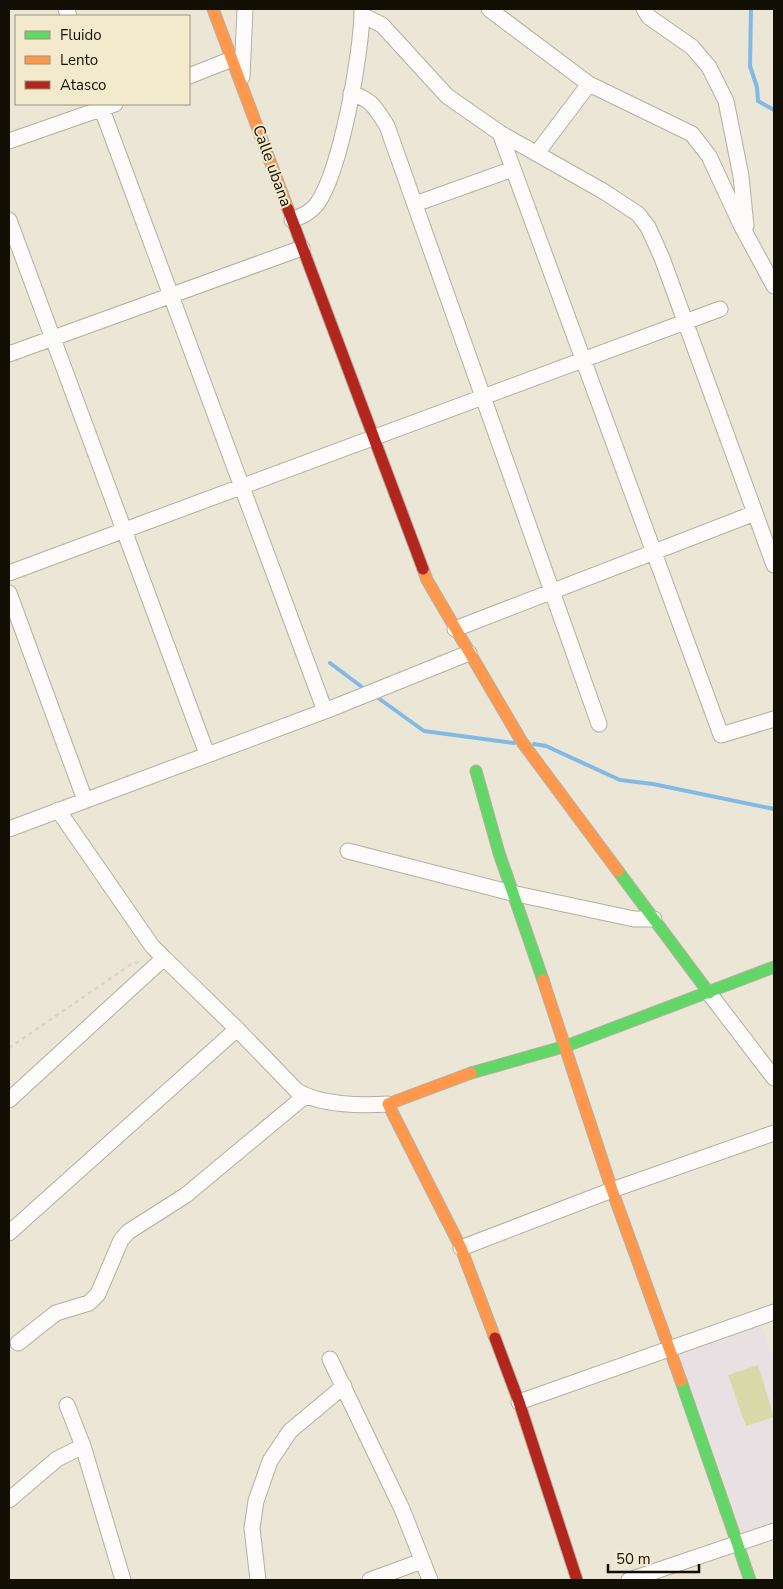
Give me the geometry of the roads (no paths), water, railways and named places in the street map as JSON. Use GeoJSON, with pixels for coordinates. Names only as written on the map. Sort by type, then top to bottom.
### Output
{"type":"FeatureCollection","features":[{"type":"Feature","properties":{"kind":"street","name":"Calle ubana"},"geometry":{"type":"LineString","coordinates":[[213,9],[427,580],[522,742],[710,993]]}},
{"type":"Feature","properties":{"kind":"street"},"geometry":{"type":"LineString","coordinates":[[241,84],[245,9]]}},
{"type":"Feature","properties":{"kind":"street"},"geometry":{"type":"LineString","coordinates":[[489,9],[589,84],[692,134],[709,156],[774,286]]}},
{"type":"Feature","properties":{"kind":"street"},"geometry":{"type":"LineString","coordinates":[[644,9],[649,17],[692,47],[709,67],[726,101],[740,176],[747,235]]}},
{"type":"Feature","properties":{"kind":"street"},"geometry":{"type":"LineString","coordinates":[[292,220],[308,214],[317,204],[331,178],[351,93],[362,13]]}},
{"type":"Feature","properties":{"kind":"street"},"geometry":{"type":"LineString","coordinates":[[362,13],[382,25],[447,96],[500,133],[603,191],[638,214],[648,227],[686,322],[774,565]]}},
{"type":"Feature","properties":{"kind":"street"},"geometry":{"type":"LineString","coordinates":[[190,76],[232,59]]}},
{"type":"Feature","properties":{"kind":"street"},"geometry":{"type":"LineString","coordinates":[[537,153],[589,84]]}},
{"type":"Feature","properties":{"kind":"street"},"geometry":{"type":"LineString","coordinates":[[351,93],[366,98],[374,104],[387,126],[599,724]]}},
{"type":"Feature","properties":{"kind":"street"},"geometry":{"type":"LineString","coordinates":[[9,141],[106,105],[171,296],[325,711]]}},
{"type":"Feature","properties":{"kind":"street"},"geometry":{"type":"LineString","coordinates":[[500,133],[721,735],[774,718]]}},
{"type":"Feature","properties":{"kind":"street"},"geometry":{"type":"LineString","coordinates":[[415,204],[513,169]]}},
{"type":"Feature","properties":{"kind":"street"},"geometry":{"type":"LineString","coordinates":[[9,220],[122,531],[207,754]]}},
{"type":"Feature","properties":{"kind":"street"},"geometry":{"type":"LineString","coordinates":[[9,354],[302,248]]}},
{"type":"Feature","properties":{"kind":"street"},"geometry":{"type":"LineString","coordinates":[[9,573],[372,436],[720,309]]}},
{"type":"Feature","properties":{"kind":"street"},"geometry":{"type":"LineString","coordinates":[[455,629],[755,513]]}},
{"type":"Feature","properties":{"kind":"street"},"geometry":{"type":"LineString","coordinates":[[9,593],[85,800]]}},
{"type":"Feature","properties":{"kind":"street"},"geometry":{"type":"LineString","coordinates":[[9,829],[325,711],[469,653]]}},
{"type":"Feature","properties":{"kind":"street"},"geometry":{"type":"LineString","coordinates":[[476,770],[512,893],[566,1046],[612,1190],[670,1348],[750,1580]]}},
{"type":"Feature","properties":{"kind":"street"},"geometry":{"type":"LineString","coordinates":[[58,810],[152,946],[297,1091],[305,1096],[364,1106],[388,1104],[476,1071],[566,1046],[774,968]]}},
{"type":"Feature","properties":{"kind":"street"},"geometry":{"type":"LineString","coordinates":[[348,851],[512,893],[634,919],[654,919]]}},
{"type":"Feature","properties":{"kind":"street"},"geometry":{"type":"LineString","coordinates":[[9,1100],[164,958]]}},
{"type":"Feature","properties":{"kind":"street"},"geometry":{"type":"LineString","coordinates":[[710,993],[774,1078]]}},
{"type":"Feature","properties":{"kind":"street"},"geometry":{"type":"LineString","coordinates":[[9,1233],[237,1029]]}},
{"type":"Feature","properties":{"kind":"street"},"geometry":{"type":"LineString","coordinates":[[18,1343],[56,1313],[89,1303],[98,1294],[121,1240],[128,1232],[186,1195],[305,1096]]}},
{"type":"Feature","properties":{"kind":"street"},"geometry":{"type":"LineString","coordinates":[[388,1104],[461,1248],[519,1402],[577,1580]]}},
{"type":"Feature","properties":{"kind":"street"},"geometry":{"type":"LineString","coordinates":[[461,1248],[612,1190],[774,1133]]}},
{"type":"Feature","properties":{"kind":"street"},"geometry":{"type":"LineString","coordinates":[[519,1402],[774,1312]]}},
{"type":"Feature","properties":{"kind":"street"},"geometry":{"type":"LineString","coordinates":[[330,1359],[402,1509],[430,1580]]}},
{"type":"Feature","properties":{"kind":"street"},"geometry":{"type":"LineString","coordinates":[[258,1580],[252,1528],[256,1501],[270,1461],[290,1430],[344,1386]]}},
{"type":"Feature","properties":{"kind":"street"},"geometry":{"type":"LineString","coordinates":[[67,1405],[83,1446],[123,1580]]}},
{"type":"Feature","properties":{"kind":"street"},"geometry":{"type":"LineString","coordinates":[[9,1500],[57,1458],[83,1446]]}},
{"type":"Feature","properties":{"kind":"street"},"geometry":{"type":"LineString","coordinates":[[629,1580],[736,1542],[774,1531]]}},
{"type":"Feature","properties":{"kind":"street"},"geometry":{"type":"LineString","coordinates":[[370,1580],[422,1561]]}},
{"type":"Feature","properties":{"kind":"waterway"},"geometry":{"type":"LineString","coordinates":[[751,9],[750,66],[757,87],[758,101],[774,110]]}},
{"type":"Feature","properties":{"kind":"waterway"},"geometry":{"type":"LineString","coordinates":[[330,663],[366,690]]}},
{"type":"Feature","properties":{"kind":"waterway"},"geometry":{"type":"LineString","coordinates":[[374,695],[424,731],[514,743]]}},
{"type":"Feature","properties":{"kind":"waterway"},"geometry":{"type":"LineString","coordinates":[[534,744],[546,746],[620,780],[653,784],[774,809]]}}]}
